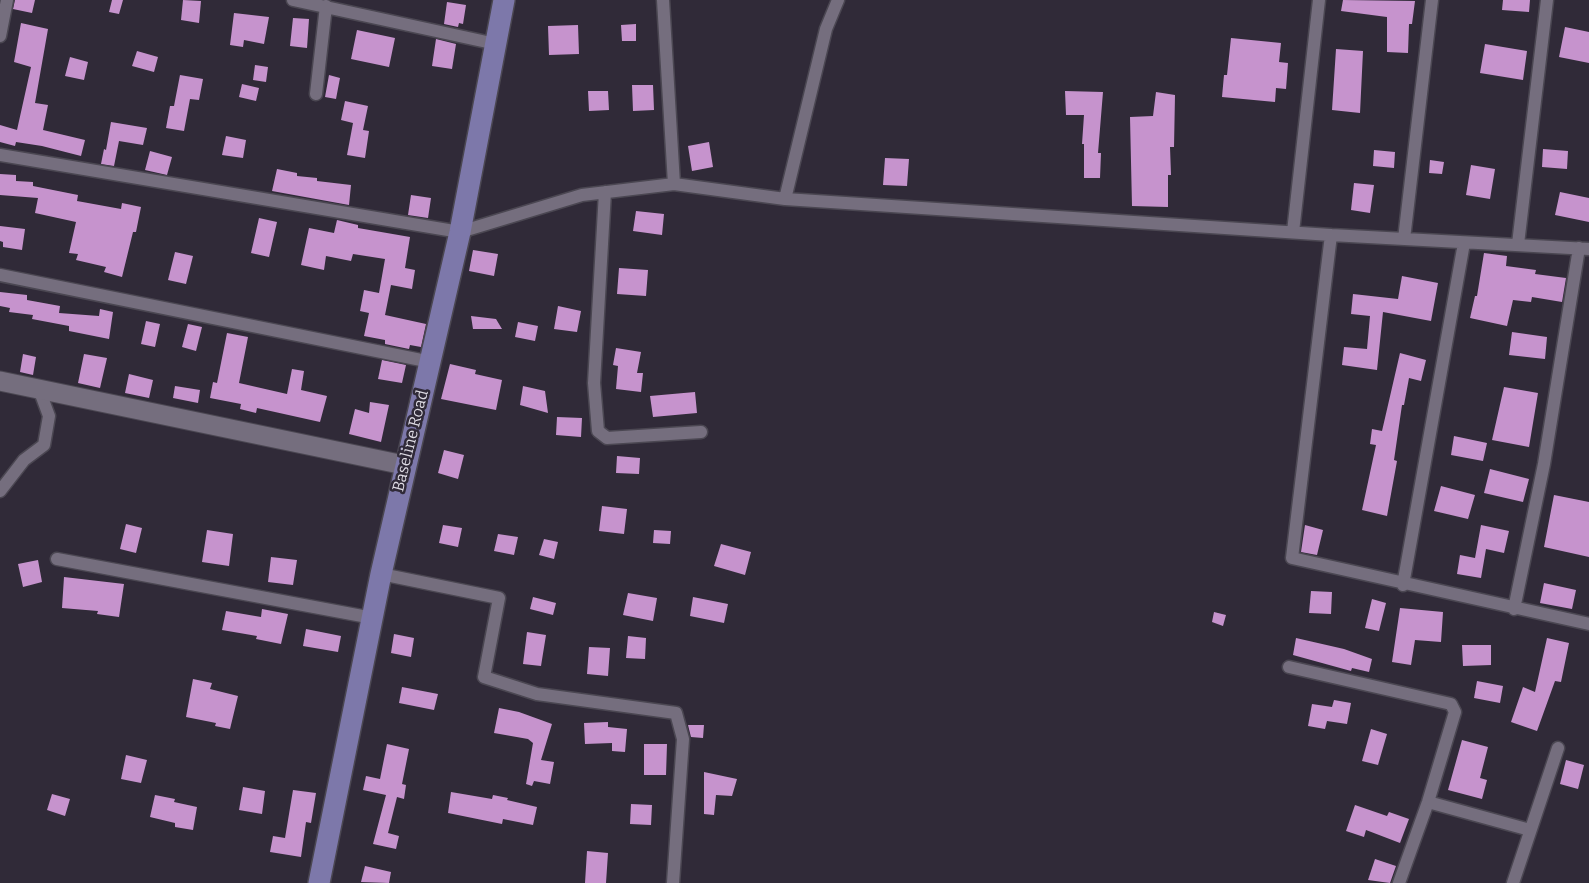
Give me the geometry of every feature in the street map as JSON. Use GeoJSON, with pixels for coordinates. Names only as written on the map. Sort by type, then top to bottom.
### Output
{"type":"FeatureCollection","features":[{"type":"Feature","properties":{"kind":"main road","name":"Baseline Road"},"geometry":{"type":"LineString","coordinates":[[319,883],[404,465],[460,232],[504,0]]}},
{"type":"Feature","properties":{"kind":"street"},"geometry":{"type":"LineString","coordinates":[[0,36],[7,0]]}},
{"type":"Feature","properties":{"kind":"street"},"geometry":{"type":"LineString","coordinates":[[293,0],[496,44]]}},
{"type":"Feature","properties":{"kind":"street"},"geometry":{"type":"LineString","coordinates":[[663,0],[674,184]]}},
{"type":"Feature","properties":{"kind":"street"},"geometry":{"type":"LineString","coordinates":[[785,199],[826,29],[838,0]]}},
{"type":"Feature","properties":{"kind":"street"},"geometry":{"type":"LineString","coordinates":[[1293,232],[1319,0]]}},
{"type":"Feature","properties":{"kind":"street"},"geometry":{"type":"LineString","coordinates":[[1404,239],[1432,0]]}},
{"type":"Feature","properties":{"kind":"street"},"geometry":{"type":"LineString","coordinates":[[1518,244],[1546,0]]}},
{"type":"Feature","properties":{"kind":"street"},"geometry":{"type":"LineString","coordinates":[[316,94],[326,6]]}},
{"type":"Feature","properties":{"kind":"street"},"geometry":{"type":"LineString","coordinates":[[0,155],[460,232],[582,195],[674,184],[785,199],[1331,235],[1584,248],[1544,464],[1514,609]]}},
{"type":"Feature","properties":{"kind":"street"},"geometry":{"type":"LineString","coordinates":[[605,192],[594,383],[598,431],[607,438],[700,432]]}},
{"type":"Feature","properties":{"kind":"street"},"geometry":{"type":"LineString","coordinates":[[1331,235],[1292,558],[1403,585],[1589,624]]}},
{"type":"Feature","properties":{"kind":"street"},"geometry":{"type":"LineString","coordinates":[[1403,585],[1464,243]]}},
{"type":"Feature","properties":{"kind":"street"},"geometry":{"type":"LineString","coordinates":[[0,275],[430,362]]}},
{"type":"Feature","properties":{"kind":"street"},"geometry":{"type":"LineString","coordinates":[[0,382],[404,465]]}},
{"type":"Feature","properties":{"kind":"street"},"geometry":{"type":"LineString","coordinates":[[0,491],[24,460],[44,445],[49,416],[39,389]]}},
{"type":"Feature","properties":{"kind":"street"},"geometry":{"type":"LineString","coordinates":[[57,559],[372,618]]}},
{"type":"Feature","properties":{"kind":"street"},"geometry":{"type":"LineString","coordinates":[[381,574],[499,598],[484,677],[537,694],[676,712],[683,739],[673,883]]}},
{"type":"Feature","properties":{"kind":"street"},"geometry":{"type":"LineString","coordinates":[[1289,667],[1451,704],[1454,712],[1428,802],[1399,883]]}},
{"type":"Feature","properties":{"kind":"street"},"geometry":{"type":"LineString","coordinates":[[1513,883],[1558,748]]}},
{"type":"Feature","properties":{"kind":"street"},"geometry":{"type":"LineString","coordinates":[[1428,802],[1530,830]]}},
{"type":"Feature","properties":{"kind":"building"},"geometry":{"type":"Polygon","coordinates":[[[15,0],[35,0],[32,13],[13,9],[15,0]]]}},
{"type":"Feature","properties":{"kind":"building"},"geometry":{"type":"Polygon","coordinates":[[[112,0],[123,0],[119,14],[109,12],[112,0]]]}},
{"type":"Feature","properties":{"kind":"building"},"geometry":{"type":"Polygon","coordinates":[[[183,0],[201,1],[199,23],[181,20],[183,0]]]}},
{"type":"Feature","properties":{"kind":"building"},"geometry":{"type":"Polygon","coordinates":[[[1343,0],[1415,1],[1412,24],[1409,24],[1408,53],[1387,52],[1387,17],[1341,11],[1343,0]]]}},
{"type":"Feature","properties":{"kind":"building"},"geometry":{"type":"Polygon","coordinates":[[[1503,0],[1530,0],[1529,12],[1502,10],[1503,0]]]}},
{"type":"Feature","properties":{"kind":"building"},"geometry":{"type":"Polygon","coordinates":[[[447,2],[466,5],[463,24],[459,23],[458,27],[444,24],[447,2]]]}},
{"type":"Feature","properties":{"kind":"building"},"geometry":{"type":"Polygon","coordinates":[[[234,13],[269,17],[264,44],[244,40],[243,47],[230,45],[234,13]]]}},
{"type":"Feature","properties":{"kind":"building"},"geometry":{"type":"Polygon","coordinates":[[[293,18],[309,19],[307,48],[290,46],[293,18]]]}},
{"type":"Feature","properties":{"kind":"building"},"geometry":{"type":"Polygon","coordinates":[[[21,23],[48,29],[35,103],[48,105],[43,130],[85,140],[81,156],[42,146],[16,142],[15,146],[0,142],[0,125],[17,130],[31,67],[14,62],[21,23]]]}},
{"type":"Feature","properties":{"kind":"building"},"geometry":{"type":"Polygon","coordinates":[[[636,24],[636,41],[622,41],[621,25],[636,24]]]}},
{"type":"Feature","properties":{"kind":"building"},"geometry":{"type":"Polygon","coordinates":[[[578,25],[579,54],[549,55],[548,26],[578,25]]]}},
{"type":"Feature","properties":{"kind":"building"},"geometry":{"type":"Polygon","coordinates":[[[1565,27],[1589,32],[1589,63],[1559,57],[1565,27]]]}},
{"type":"Feature","properties":{"kind":"building"},"geometry":{"type":"Polygon","coordinates":[[[357,30],[395,38],[389,67],[351,59],[357,30]]]}},
{"type":"Feature","properties":{"kind":"building"},"geometry":{"type":"Polygon","coordinates":[[[1231,38],[1281,43],[1279,62],[1288,63],[1286,89],[1276,88],[1275,102],[1222,97],[1224,75],[1227,75],[1231,38]]]}},
{"type":"Feature","properties":{"kind":"building"},"geometry":{"type":"Polygon","coordinates":[[[436,39],[456,44],[452,69],[432,66],[436,39]]]}},
{"type":"Feature","properties":{"kind":"building"},"geometry":{"type":"Polygon","coordinates":[[[1485,44],[1527,51],[1523,80],[1480,73],[1485,44]]]}},
{"type":"Feature","properties":{"kind":"building"},"geometry":{"type":"Polygon","coordinates":[[[1336,49],[1363,51],[1360,113],[1332,110],[1336,49]]]}},
{"type":"Feature","properties":{"kind":"building"},"geometry":{"type":"Polygon","coordinates":[[[137,51],[158,57],[154,72],[132,66],[137,51]]]}},
{"type":"Feature","properties":{"kind":"building"},"geometry":{"type":"Polygon","coordinates":[[[70,57],[88,62],[84,80],[65,76],[70,57]]]}},
{"type":"Feature","properties":{"kind":"building"},"geometry":{"type":"Polygon","coordinates":[[[255,65],[268,67],[266,82],[253,80],[255,65]]]}},
{"type":"Feature","properties":{"kind":"building"},"geometry":{"type":"Polygon","coordinates":[[[180,75],[203,79],[199,100],[190,99],[184,131],[166,128],[170,106],[174,106],[180,75]]]}},
{"type":"Feature","properties":{"kind":"building"},"geometry":{"type":"Polygon","coordinates":[[[329,75],[340,78],[336,99],[325,97],[329,75]]]}},
{"type":"Feature","properties":{"kind":"building"},"geometry":{"type":"Polygon","coordinates":[[[242,84],[259,88],[256,101],[239,97],[242,84]]]}},
{"type":"Feature","properties":{"kind":"building"},"geometry":{"type":"Polygon","coordinates":[[[632,85],[653,85],[654,110],[633,111],[632,85]]]}},
{"type":"Feature","properties":{"kind":"building"},"geometry":{"type":"Polygon","coordinates":[[[588,91],[608,91],[609,110],[589,111],[588,91]]]}},
{"type":"Feature","properties":{"kind":"building"},"geometry":{"type":"Polygon","coordinates":[[[1065,91],[1103,92],[1098,153],[1101,153],[1100,178],[1084,178],[1084,144],[1082,144],[1084,115],[1066,115],[1065,91]]]}},
{"type":"Feature","properties":{"kind":"building"},"geometry":{"type":"Polygon","coordinates":[[[1156,92],[1175,95],[1174,147],[1170,147],[1171,175],[1168,175],[1168,207],[1132,206],[1130,117],[1153,116],[1156,92]]]}},
{"type":"Feature","properties":{"kind":"building"},"geometry":{"type":"Polygon","coordinates":[[[345,101],[368,106],[363,130],[369,131],[365,158],[347,155],[353,123],[341,120],[345,101]]]}},
{"type":"Feature","properties":{"kind":"building"},"geometry":{"type":"Polygon","coordinates":[[[111,122],[147,128],[143,145],[119,141],[114,166],[101,164],[104,149],[106,150],[111,122]]]}},
{"type":"Feature","properties":{"kind":"building"},"geometry":{"type":"Polygon","coordinates":[[[226,136],[246,140],[243,158],[222,155],[226,136]]]}},
{"type":"Feature","properties":{"kind":"building"},"geometry":{"type":"Polygon","coordinates":[[[709,142],[713,167],[692,171],[688,146],[709,142]]]}},
{"type":"Feature","properties":{"kind":"building"},"geometry":{"type":"Polygon","coordinates":[[[1543,149],[1568,151],[1567,169],[1542,167],[1543,149]]]}},
{"type":"Feature","properties":{"kind":"building"},"geometry":{"type":"Polygon","coordinates":[[[1374,150],[1395,152],[1394,168],[1373,166],[1374,150]]]}},
{"type":"Feature","properties":{"kind":"building"},"geometry":{"type":"Polygon","coordinates":[[[150,151],[172,157],[167,175],[145,170],[150,151]]]}},
{"type":"Feature","properties":{"kind":"building"},"geometry":{"type":"Polygon","coordinates":[[[885,158],[909,159],[907,186],[883,185],[885,158]]]}},
{"type":"Feature","properties":{"kind":"building"},"geometry":{"type":"Polygon","coordinates":[[[1430,160],[1444,162],[1442,174],[1429,173],[1430,160]]]}},
{"type":"Feature","properties":{"kind":"building"},"geometry":{"type":"Polygon","coordinates":[[[1471,165],[1495,169],[1490,199],[1466,195],[1471,165]]]}},
{"type":"Feature","properties":{"kind":"building"},"geometry":{"type":"Polygon","coordinates":[[[277,169],[297,173],[297,176],[317,178],[317,181],[351,185],[349,205],[272,191],[277,169]]]}},
{"type":"Feature","properties":{"kind":"building"},"geometry":{"type":"Polygon","coordinates":[[[0,174],[16,175],[16,181],[33,182],[33,186],[78,195],[77,201],[121,209],[122,203],[141,207],[136,232],[133,232],[122,277],[104,272],[106,267],[76,260],[78,254],[69,253],[76,222],[35,213],[38,198],[0,195],[0,174]]]}},
{"type":"Feature","properties":{"kind":"building"},"geometry":{"type":"Polygon","coordinates":[[[1354,183],[1374,185],[1370,213],[1351,210],[1354,183]]]}},
{"type":"Feature","properties":{"kind":"building"},"geometry":{"type":"Polygon","coordinates":[[[1560,192],[1589,198],[1589,222],[1555,215],[1560,192]]]}},
{"type":"Feature","properties":{"kind":"building"},"geometry":{"type":"Polygon","coordinates":[[[411,195],[431,198],[428,218],[408,215],[411,195]]]}},
{"type":"Feature","properties":{"kind":"building"},"geometry":{"type":"Polygon","coordinates":[[[636,211],[664,214],[662,235],[633,231],[636,211]]]}},
{"type":"Feature","properties":{"kind":"building"},"geometry":{"type":"Polygon","coordinates":[[[259,218],[277,222],[269,257],[251,253],[259,218]]]}},
{"type":"Feature","properties":{"kind":"building"},"geometry":{"type":"Polygon","coordinates":[[[337,220],[358,225],[358,228],[410,237],[405,268],[415,270],[412,289],[391,285],[385,315],[426,324],[421,347],[410,345],[409,349],[385,344],[385,340],[364,336],[369,313],[360,311],[364,290],[379,293],[385,259],[353,254],[351,261],[326,256],[324,270],[301,265],[309,228],[334,233],[337,220]]]}},
{"type":"Feature","properties":{"kind":"building"},"geometry":{"type":"Polygon","coordinates":[[[0,226],[25,229],[22,250],[3,247],[3,242],[0,241],[0,226]]]}},
{"type":"Feature","properties":{"kind":"building"},"geometry":{"type":"Polygon","coordinates":[[[473,250],[498,254],[494,276],[469,271],[473,250]]]}},
{"type":"Feature","properties":{"kind":"building"},"geometry":{"type":"Polygon","coordinates":[[[175,252],[193,256],[186,284],[168,280],[175,252]]]}},
{"type":"Feature","properties":{"kind":"building"},"geometry":{"type":"Polygon","coordinates":[[[1484,253],[1507,256],[1506,266],[1536,270],[1535,274],[1566,278],[1562,302],[1532,297],[1531,302],[1513,300],[1507,326],[1470,318],[1475,296],[1477,296],[1484,253]]]}},
{"type":"Feature","properties":{"kind":"building"},"geometry":{"type":"Polygon","coordinates":[[[619,268],[648,270],[646,296],[617,294],[619,268]]]}},
{"type":"Feature","properties":{"kind":"building"},"geometry":{"type":"Polygon","coordinates":[[[1402,276],[1438,283],[1431,321],[1383,312],[1377,370],[1342,365],[1344,347],[1367,349],[1370,316],[1351,314],[1353,294],[1398,299],[1402,276]]]}},
{"type":"Feature","properties":{"kind":"building"},"geometry":{"type":"Polygon","coordinates":[[[0,292],[27,295],[27,300],[60,306],[59,313],[99,316],[100,309],[113,312],[109,339],[69,331],[69,326],[32,319],[33,315],[9,312],[10,308],[0,306],[0,292]]]}},
{"type":"Feature","properties":{"kind":"building"},"geometry":{"type":"Polygon","coordinates":[[[558,306],[581,311],[577,332],[554,329],[558,306]]]}},
{"type":"Feature","properties":{"kind":"building"},"geometry":{"type":"Polygon","coordinates":[[[471,316],[496,319],[502,329],[473,329],[471,316]]]}},
{"type":"Feature","properties":{"kind":"building"},"geometry":{"type":"Polygon","coordinates":[[[146,321],[160,324],[155,347],[141,344],[146,321]]]}},
{"type":"Feature","properties":{"kind":"building"},"geometry":{"type":"Polygon","coordinates":[[[518,322],[538,326],[535,341],[515,337],[518,322]]]}},
{"type":"Feature","properties":{"kind":"building"},"geometry":{"type":"Polygon","coordinates":[[[188,324],[202,327],[196,351],[182,347],[188,324]]]}},
{"type":"Feature","properties":{"kind":"building"},"geometry":{"type":"Polygon","coordinates":[[[1512,332],[1547,337],[1545,359],[1509,355],[1512,332]]]}},
{"type":"Feature","properties":{"kind":"building"},"geometry":{"type":"Polygon","coordinates":[[[227,333],[248,337],[239,383],[287,394],[292,369],[304,371],[301,390],[327,396],[320,422],[257,408],[256,413],[240,409],[241,404],[210,398],[213,382],[217,383],[227,333]]]}},
{"type":"Feature","properties":{"kind":"building"},"geometry":{"type":"Polygon","coordinates":[[[616,348],[641,352],[637,373],[643,373],[641,392],[616,389],[618,366],[613,365],[616,348]]]}},
{"type":"Feature","properties":{"kind":"building"},"geometry":{"type":"Polygon","coordinates":[[[1400,353],[1426,360],[1421,381],[1409,378],[1404,405],[1402,405],[1394,460],[1397,461],[1387,516],[1362,510],[1376,445],[1370,444],[1372,429],[1382,431],[1400,353]]]}},
{"type":"Feature","properties":{"kind":"building"},"geometry":{"type":"Polygon","coordinates":[[[23,354],[36,357],[33,375],[20,372],[23,354]]]}},
{"type":"Feature","properties":{"kind":"building"},"geometry":{"type":"Polygon","coordinates":[[[84,354],[107,358],[100,388],[78,383],[84,354]]]}},
{"type":"Feature","properties":{"kind":"building"},"geometry":{"type":"Polygon","coordinates":[[[382,360],[406,365],[402,383],[378,379],[382,360]]]}},
{"type":"Feature","properties":{"kind":"building"},"geometry":{"type":"Polygon","coordinates":[[[450,364],[476,370],[475,374],[502,380],[496,410],[441,399],[450,364]]]}},
{"type":"Feature","properties":{"kind":"building"},"geometry":{"type":"Polygon","coordinates":[[[129,374],[153,380],[149,398],[125,393],[129,374]]]}},
{"type":"Feature","properties":{"kind":"building"},"geometry":{"type":"Polygon","coordinates":[[[175,386],[200,390],[198,403],[173,398],[175,386]]]}},
{"type":"Feature","properties":{"kind":"building"},"geometry":{"type":"Polygon","coordinates":[[[523,386],[545,391],[548,413],[520,405],[523,386]]]}},
{"type":"Feature","properties":{"kind":"building"},"geometry":{"type":"Polygon","coordinates":[[[1504,387],[1538,393],[1529,447],[1492,440],[1504,387]]]}},
{"type":"Feature","properties":{"kind":"building"},"geometry":{"type":"Polygon","coordinates":[[[695,392],[697,413],[653,417],[650,396],[695,392]]]}},
{"type":"Feature","properties":{"kind":"building"},"geometry":{"type":"Polygon","coordinates":[[[370,402],[389,405],[381,442],[349,434],[355,409],[369,413],[370,402]]]}},
{"type":"Feature","properties":{"kind":"building"},"geometry":{"type":"Polygon","coordinates":[[[557,417],[582,418],[581,437],[556,435],[557,417]]]}},
{"type":"Feature","properties":{"kind":"building"},"geometry":{"type":"Polygon","coordinates":[[[1454,436],[1487,443],[1483,461],[1451,455],[1454,436]]]}},
{"type":"Feature","properties":{"kind":"building"},"geometry":{"type":"Polygon","coordinates":[[[444,450],[464,455],[458,479],[438,473],[444,450]]]}},
{"type":"Feature","properties":{"kind":"building"},"geometry":{"type":"Polygon","coordinates":[[[617,456],[640,458],[639,474],[616,473],[617,456]]]}},
{"type":"Feature","properties":{"kind":"building"},"geometry":{"type":"Polygon","coordinates":[[[1490,469],[1529,479],[1523,502],[1484,493],[1490,469]]]}},
{"type":"Feature","properties":{"kind":"building"},"geometry":{"type":"Polygon","coordinates":[[[1441,486],[1475,495],[1468,519],[1434,511],[1441,486]]]}},
{"type":"Feature","properties":{"kind":"building"},"geometry":{"type":"Polygon","coordinates":[[[1554,495],[1589,502],[1589,557],[1544,547],[1554,495]]]}},
{"type":"Feature","properties":{"kind":"building"},"geometry":{"type":"Polygon","coordinates":[[[602,506],[627,509],[624,534],[599,531],[602,506]]]}},
{"type":"Feature","properties":{"kind":"building"},"geometry":{"type":"Polygon","coordinates":[[[126,524],[142,528],[136,553],[120,549],[126,524]]]}},
{"type":"Feature","properties":{"kind":"building"},"geometry":{"type":"Polygon","coordinates":[[[443,525],[462,528],[458,547],[439,543],[443,525]]]}},
{"type":"Feature","properties":{"kind":"building"},"geometry":{"type":"Polygon","coordinates":[[[1305,525],[1323,530],[1317,555],[1301,552],[1305,525]]]}},
{"type":"Feature","properties":{"kind":"building"},"geometry":{"type":"Polygon","coordinates":[[[1481,525],[1509,531],[1504,553],[1486,549],[1481,578],[1457,574],[1460,555],[1475,558],[1481,525]]]}},
{"type":"Feature","properties":{"kind":"building"},"geometry":{"type":"Polygon","coordinates":[[[207,530],[233,534],[229,566],[202,562],[207,530]]]}},
{"type":"Feature","properties":{"kind":"building"},"geometry":{"type":"Polygon","coordinates":[[[654,530],[671,531],[670,544],[653,543],[654,530]]]}},
{"type":"Feature","properties":{"kind":"building"},"geometry":{"type":"Polygon","coordinates":[[[498,534],[518,537],[514,555],[494,551],[498,534]]]}},
{"type":"Feature","properties":{"kind":"building"},"geometry":{"type":"Polygon","coordinates":[[[544,539],[558,542],[554,559],[539,555],[544,539]]]}},
{"type":"Feature","properties":{"kind":"building"},"geometry":{"type":"Polygon","coordinates":[[[721,544],[751,552],[745,575],[714,566],[721,544]]]}},
{"type":"Feature","properties":{"kind":"building"},"geometry":{"type":"Polygon","coordinates":[[[271,557],[297,560],[293,585],[268,582],[271,557]]]}},
{"type":"Feature","properties":{"kind":"building"},"geometry":{"type":"Polygon","coordinates":[[[38,560],[42,582],[23,587],[18,564],[38,560]]]}},
{"type":"Feature","properties":{"kind":"building"},"geometry":{"type":"Polygon","coordinates":[[[64,577],[124,584],[119,617],[97,614],[98,611],[62,608],[64,577]]]}},
{"type":"Feature","properties":{"kind":"building"},"geometry":{"type":"Polygon","coordinates":[[[1544,583],[1576,590],[1572,609],[1540,603],[1544,583]]]}},
{"type":"Feature","properties":{"kind":"building"},"geometry":{"type":"Polygon","coordinates":[[[1311,591],[1332,592],[1331,614],[1309,613],[1311,591]]]}},
{"type":"Feature","properties":{"kind":"building"},"geometry":{"type":"Polygon","coordinates":[[[628,593],[657,598],[653,621],[623,615],[628,593]]]}},
{"type":"Feature","properties":{"kind":"building"},"geometry":{"type":"Polygon","coordinates":[[[533,597],[556,603],[553,615],[530,609],[533,597]]]}},
{"type":"Feature","properties":{"kind":"building"},"geometry":{"type":"Polygon","coordinates":[[[693,597],[728,604],[724,623],[690,616],[693,597]]]}},
{"type":"Feature","properties":{"kind":"building"},"geometry":{"type":"Polygon","coordinates":[[[1372,599],[1386,603],[1379,631],[1365,628],[1372,599]]]}},
{"type":"Feature","properties":{"kind":"building"},"geometry":{"type":"Polygon","coordinates":[[[1400,608],[1443,612],[1441,642],[1415,640],[1411,665],[1392,662],[1400,608]]]}},
{"type":"Feature","properties":{"kind":"building"},"geometry":{"type":"Polygon","coordinates":[[[262,609],[288,614],[281,644],[256,639],[257,636],[222,630],[226,611],[261,617],[262,609]]]}},
{"type":"Feature","properties":{"kind":"building"},"geometry":{"type":"Polygon","coordinates":[[[1214,612],[1226,615],[1223,626],[1212,622],[1214,612]]]}},
{"type":"Feature","properties":{"kind":"building"},"geometry":{"type":"Polygon","coordinates":[[[306,629],[341,636],[338,652],[303,646],[306,629]]]}},
{"type":"Feature","properties":{"kind":"building"},"geometry":{"type":"Polygon","coordinates":[[[527,632],[546,635],[541,666],[523,664],[527,632]]]}},
{"type":"Feature","properties":{"kind":"building"},"geometry":{"type":"Polygon","coordinates":[[[394,634],[414,638],[411,657],[391,653],[394,634]]]}},
{"type":"Feature","properties":{"kind":"building"},"geometry":{"type":"Polygon","coordinates":[[[628,636],[646,638],[645,659],[626,658],[628,636]]]}},
{"type":"Feature","properties":{"kind":"building"},"geometry":{"type":"Polygon","coordinates":[[[1296,638],[1344,649],[1372,659],[1369,672],[1352,668],[1351,671],[1293,655],[1296,638]]]}},
{"type":"Feature","properties":{"kind":"building"},"geometry":{"type":"Polygon","coordinates":[[[1547,638],[1569,643],[1561,682],[1555,681],[1537,731],[1511,722],[1523,687],[1535,692],[1547,638]]]}},
{"type":"Feature","properties":{"kind":"building"},"geometry":{"type":"Polygon","coordinates":[[[1462,645],[1491,645],[1491,665],[1463,666],[1462,645]]]}},
{"type":"Feature","properties":{"kind":"building"},"geometry":{"type":"Polygon","coordinates":[[[589,647],[610,648],[608,676],[587,674],[589,647]]]}},
{"type":"Feature","properties":{"kind":"building"},"geometry":{"type":"Polygon","coordinates":[[[193,679],[212,683],[210,689],[238,696],[230,729],[215,726],[216,723],[186,717],[193,679]]]}},
{"type":"Feature","properties":{"kind":"building"},"geometry":{"type":"Polygon","coordinates":[[[1477,681],[1503,686],[1500,703],[1474,698],[1477,681]]]}},
{"type":"Feature","properties":{"kind":"building"},"geometry":{"type":"Polygon","coordinates":[[[402,687],[438,694],[434,710],[399,703],[402,687]]]}},
{"type":"Feature","properties":{"kind":"building"},"geometry":{"type":"Polygon","coordinates":[[[1334,700],[1351,703],[1347,724],[1327,721],[1325,729],[1308,726],[1312,704],[1332,707],[1334,700]]]}},
{"type":"Feature","properties":{"kind":"building"},"geometry":{"type":"Polygon","coordinates":[[[499,708],[519,712],[552,724],[541,760],[554,762],[550,784],[534,781],[532,786],[526,784],[533,743],[528,739],[494,733],[499,708]]]}},
{"type":"Feature","properties":{"kind":"building"},"geometry":{"type":"Polygon","coordinates":[[[608,722],[608,727],[627,729],[625,752],[612,751],[612,743],[585,744],[584,723],[608,722]]]}},
{"type":"Feature","properties":{"kind":"building"},"geometry":{"type":"Polygon","coordinates":[[[688,725],[704,725],[703,738],[691,737],[688,725]]]}},
{"type":"Feature","properties":{"kind":"building"},"geometry":{"type":"Polygon","coordinates":[[[1371,729],[1387,734],[1378,765],[1362,761],[1371,729]]]}},
{"type":"Feature","properties":{"kind":"building"},"geometry":{"type":"Polygon","coordinates":[[[1462,740],[1488,747],[1480,778],[1487,780],[1482,799],[1448,790],[1462,740]]]}},
{"type":"Feature","properties":{"kind":"building"},"geometry":{"type":"Polygon","coordinates":[[[387,744],[409,749],[402,784],[406,785],[404,799],[397,797],[388,833],[399,836],[396,849],[373,844],[386,795],[363,790],[366,776],[380,779],[387,744]]]}},
{"type":"Feature","properties":{"kind":"building"},"geometry":{"type":"Polygon","coordinates":[[[644,744],[667,744],[666,775],[644,775],[644,744]]]}},
{"type":"Feature","properties":{"kind":"building"},"geometry":{"type":"Polygon","coordinates":[[[126,755],[147,760],[141,783],[121,779],[126,755]]]}},
{"type":"Feature","properties":{"kind":"building"},"geometry":{"type":"Polygon","coordinates":[[[1566,760],[1584,765],[1578,789],[1560,784],[1566,760]]]}},
{"type":"Feature","properties":{"kind":"building"},"geometry":{"type":"Polygon","coordinates":[[[704,772],[737,779],[732,796],[716,795],[714,815],[704,814],[704,772]]]}},
{"type":"Feature","properties":{"kind":"building"},"geometry":{"type":"Polygon","coordinates":[[[243,787],[265,791],[262,814],[239,810],[243,787]]]}},
{"type":"Feature","properties":{"kind":"building"},"geometry":{"type":"Polygon","coordinates":[[[293,790],[316,793],[311,823],[306,822],[301,857],[270,852],[273,836],[285,838],[293,790]]]}},
{"type":"Feature","properties":{"kind":"building"},"geometry":{"type":"Polygon","coordinates":[[[451,792],[492,799],[493,795],[537,807],[533,825],[503,819],[502,824],[448,813],[451,792]]]}},
{"type":"Feature","properties":{"kind":"building"},"geometry":{"type":"Polygon","coordinates":[[[52,794],[70,799],[65,816],[47,810],[52,794]]]}},
{"type":"Feature","properties":{"kind":"building"},"geometry":{"type":"Polygon","coordinates":[[[155,795],[175,799],[174,802],[197,807],[193,830],[175,827],[175,823],[150,817],[155,795]]]}},
{"type":"Feature","properties":{"kind":"building"},"geometry":{"type":"Polygon","coordinates":[[[631,804],[652,805],[651,825],[630,824],[631,804]]]}},
{"type":"Feature","properties":{"kind":"building"},"geometry":{"type":"Polygon","coordinates":[[[1355,805],[1387,816],[1389,812],[1409,819],[1400,843],[1366,830],[1364,837],[1346,831],[1355,805]]]}},
{"type":"Feature","properties":{"kind":"building"},"geometry":{"type":"Polygon","coordinates":[[[587,851],[608,853],[606,883],[585,883],[587,851]]]}},
{"type":"Feature","properties":{"kind":"building"},"geometry":{"type":"Polygon","coordinates":[[[1375,859],[1396,866],[1390,883],[1368,880],[1375,859]]]}},
{"type":"Feature","properties":{"kind":"building"},"geometry":{"type":"Polygon","coordinates":[[[365,866],[391,872],[389,883],[361,882],[365,866]]]}}]}
